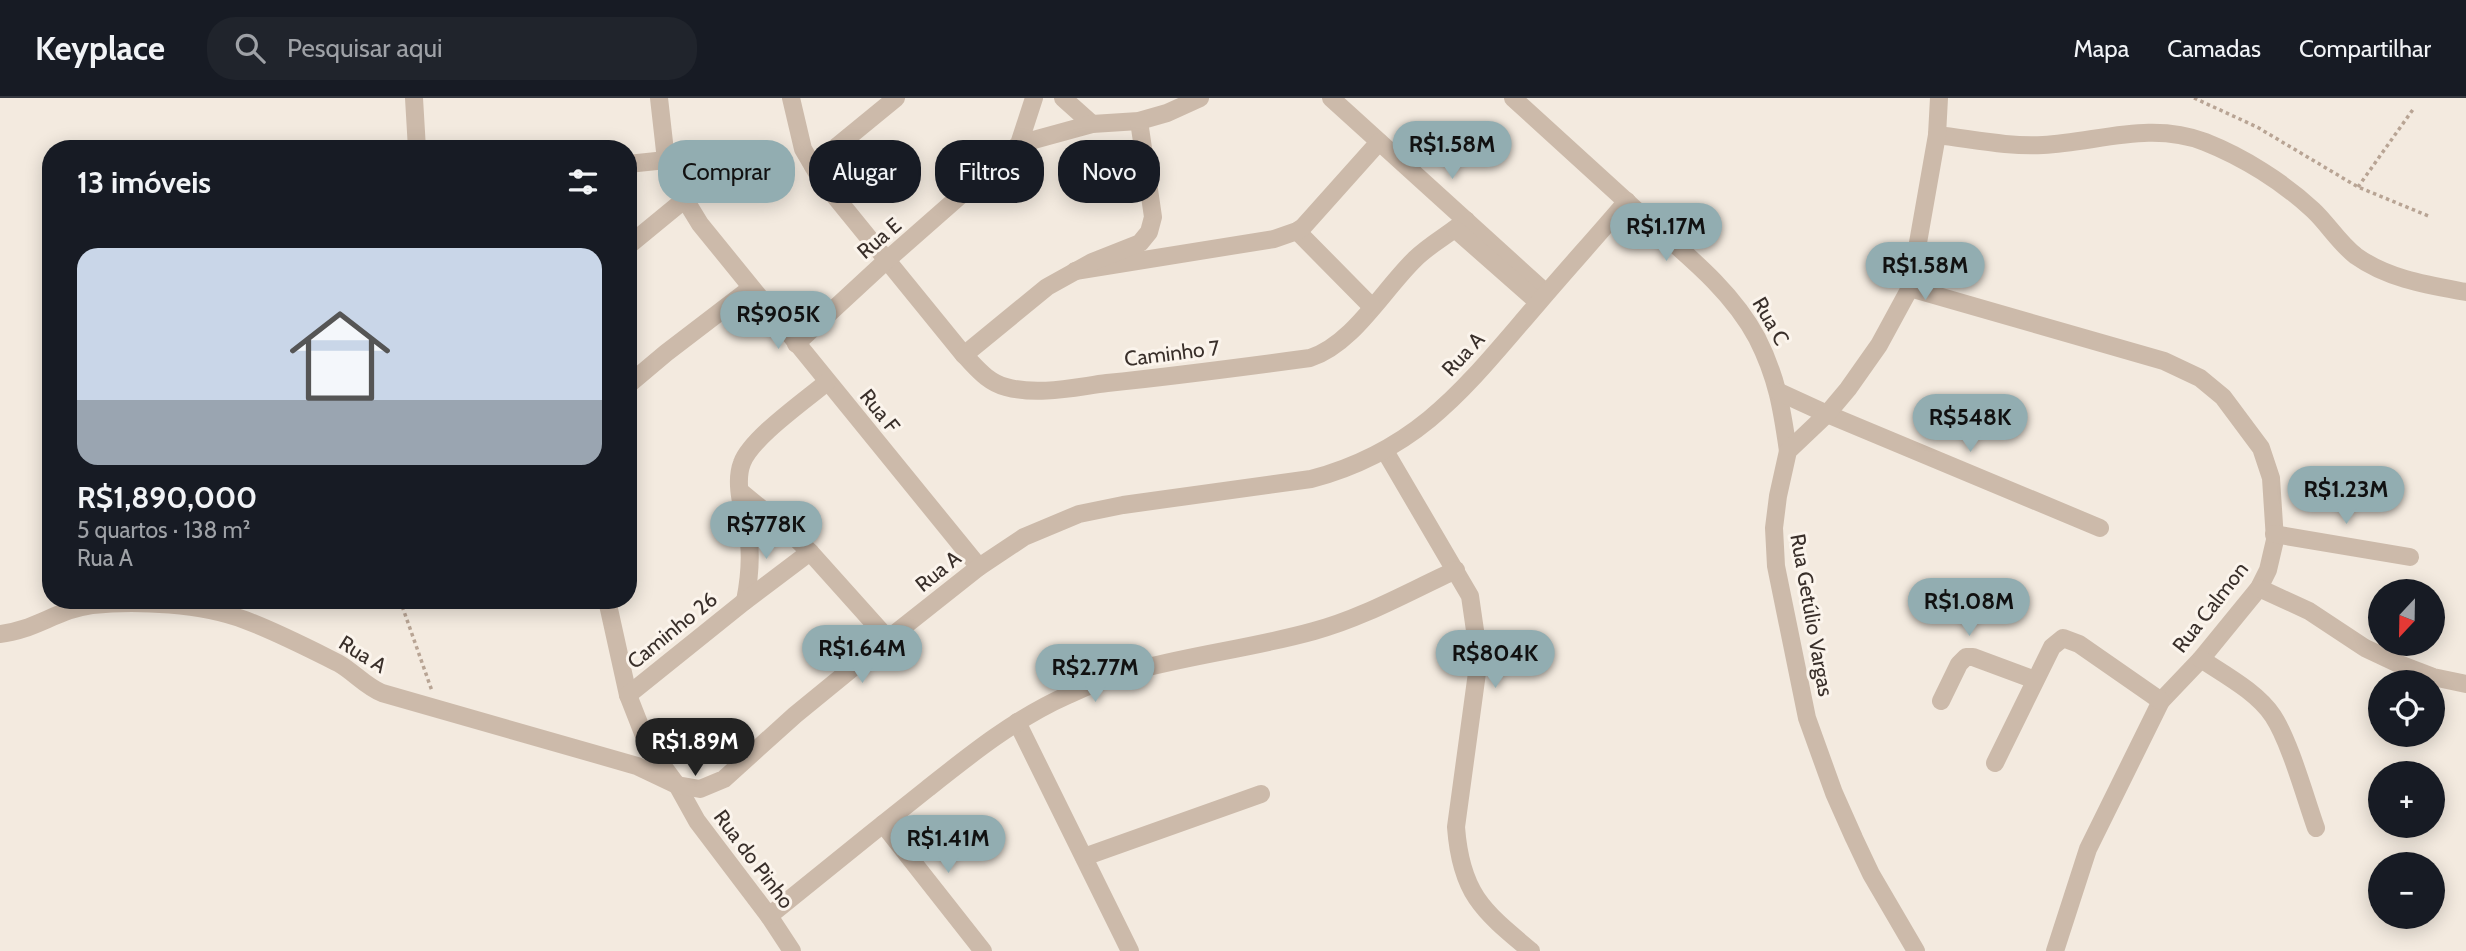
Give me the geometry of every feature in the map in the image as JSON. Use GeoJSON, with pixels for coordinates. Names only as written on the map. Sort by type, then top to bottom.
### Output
{"type":"FeatureCollection","features":[{"type":"Feature","properties":{"kind":"street"},"geometry":{"type":"LineString","coordinates":[[414,98],[416,140]]}},
{"type":"Feature","properties":{"kind":"street","name":"Rua F"},"geometry":{"type":"LineString","coordinates":[[659,98],[664,140]]}},
{"type":"Feature","properties":{"kind":"street","name":"Caminho 7"},"geometry":{"type":"LineString","coordinates":[[791,98],[803,149],[809,159]]}},
{"type":"Feature","properties":{"kind":"street"},"geometry":{"type":"LineString","coordinates":[[846,140],[897,98]]}},
{"type":"Feature","properties":{"kind":"street"},"geometry":{"type":"LineString","coordinates":[[1020,140],[1034,98]]}},
{"type":"Feature","properties":{"kind":"street"},"geometry":{"type":"LineString","coordinates":[[1063,98],[1092,124]]}},
{"type":"Feature","properties":{"kind":"street"},"geometry":{"type":"LineString","coordinates":[[1034,140],[1092,124],[1139,121],[1167,113],[1200,98]]}},
{"type":"Feature","properties":{"kind":"street"},"geometry":{"type":"LineString","coordinates":[[1331,98],[1542,298]]}},
{"type":"Feature","properties":{"kind":"street","name":"Rua C"},"geometry":{"type":"LineString","coordinates":[[1513,98],[1690,258],[1737,306],[1756,336],[1770,366],[1779,392],[1788,451]]}},
{"type":"Feature","properties":{"kind":"street"},"geometry":{"type":"LineString","coordinates":[[1788,451],[1848,389],[1879,345],[1910,288],[1937,135],[1940,98]]}},
{"type":"Feature","properties":{"kind":"street"},"geometry":{"type":"LineString","coordinates":[[964,355],[1026,302],[1092,262],[1134,247],[1149,232],[1153,217],[1139,121]]}},
{"type":"Feature","properties":{"kind":"street"},"geometry":{"type":"LineString","coordinates":[[1937,135],[2015,145],[2043,145],[2148,131],[2203,141],[2254,168],[2294,194],[2313,209],[2346,247],[2371,265],[2407,280],[2466,292]]}},
{"type":"Feature","properties":{"kind":"street"},"geometry":{"type":"LineString","coordinates":[[1075,271],[1274,239],[1297,232],[1379,142]]}},
{"type":"Feature","properties":{"kind":"street"},"geometry":{"type":"LineString","coordinates":[[637,163],[658,161]]}},
{"type":"Feature","properties":{"kind":"street","name":"Rua A"},"geometry":{"type":"LineString","coordinates":[[197,609],[245,620],[288,638],[342,666],[371,688],[628,763],[677,785],[699,789],[711,786],[724,779],[795,715],[888,639],[979,567],[1024,537],[1079,514],[1123,505],[1311,479],[1340,471],[1385,451],[1409,436],[1456,395],[1497,351],[1627,201]]}},
{"type":"Feature","properties":{"kind":"street"},"geometry":{"type":"LineString","coordinates":[[637,239],[680,203]]}},
{"type":"Feature","properties":{"kind":"street","name":"Rua F"},"geometry":{"type":"LineString","coordinates":[[686,203],[796,344],[979,567]]}},
{"type":"Feature","properties":{"kind":"street","name":"Caminho 7"},"geometry":{"type":"LineString","coordinates":[[840,203],[964,355],[986,378],[997,384],[1023,390],[1177,376],[1320,355],[1332,348],[1412,261],[1461,224]]}},
{"type":"Feature","properties":{"kind":"street","name":"Rua E"},"geometry":{"type":"LineString","coordinates":[[796,344],[952,203]]}},
{"type":"Feature","properties":{"kind":"street"},"geometry":{"type":"LineString","coordinates":[[1297,232],[1372,307]]}},
{"type":"Feature","properties":{"kind":"street"},"geometry":{"type":"LineString","coordinates":[[637,377],[751,288]]}},
{"type":"Feature","properties":{"kind":"street","name":"Rua Calmon"},"geometry":{"type":"LineString","coordinates":[[1910,288],[2164,361],[2200,378],[2222,397],[2261,448],[2271,478],[2274,534],[2268,570],[2259,588],[2201,659],[2161,701],[2088,849],[2055,951]]}},
{"type":"Feature","properties":{"kind":"street"},"geometry":{"type":"LineString","coordinates":[[745,601],[750,580],[750,562],[739,476],[742,462],[761,438],[827,382]]}},
{"type":"Feature","properties":{"kind":"street"},"geometry":{"type":"LineString","coordinates":[[1779,392],[2100,528]]}},
{"type":"Feature","properties":{"kind":"street"},"geometry":{"type":"LineString","coordinates":[[1385,451],[1470,596],[1479,658],[1456,827],[1458,854],[1468,886],[1489,916],[1531,951]]}},
{"type":"Feature","properties":{"kind":"street","name":"Rua Getúlio Vargas"},"geometry":{"type":"LineString","coordinates":[[1788,451],[1777,496],[1774,548],[1807,718],[1834,793],[1854,838],[1871,874],[1916,951]]}},
{"type":"Feature","properties":{"kind":"street"},"geometry":{"type":"LineString","coordinates":[[741,492],[810,552],[888,639]]}},
{"type":"Feature","properties":{"kind":"street"},"geometry":{"type":"LineString","coordinates":[[2274,534],[2410,557]]}},
{"type":"Feature","properties":{"kind":"street","name":"Caminho 26"},"geometry":{"type":"LineString","coordinates":[[628,695],[810,552]]}},
{"type":"Feature","properties":{"kind":"street"},"geometry":{"type":"LineString","coordinates":[[769,916],[970,755],[1017,722],[1067,695],[1106,679],[1168,661],[1315,631],[1456,570]]}},
{"type":"Feature","properties":{"kind":"street"},"geometry":{"type":"LineString","coordinates":[[2259,588],[2309,611],[2365,648],[2399,664],[2433,677],[2466,684]]}},
{"type":"Feature","properties":{"kind":"street","name":"Rua A"},"geometry":{"type":"LineString","coordinates":[[0,634],[21,631],[51,617],[78,609]]}},
{"type":"Feature","properties":{"kind":"street","name":"Rua do Pinho"},"geometry":{"type":"LineString","coordinates":[[609,609],[628,695],[648,746],[677,785],[697,821],[792,951]]}},
{"type":"Feature","properties":{"kind":"street"},"geometry":{"type":"LineString","coordinates":[[1995,763],[2052,647],[2063,638],[2079,643],[2161,701]]}},
{"type":"Feature","properties":{"kind":"street"},"geometry":{"type":"LineString","coordinates":[[1941,701],[1959,664],[1966,657],[1973,657],[2035,680]]}},
{"type":"Feature","properties":{"kind":"street"},"geometry":{"type":"LineString","coordinates":[[2201,659],[2230,679],[2273,716],[2316,828]]}},
{"type":"Feature","properties":{"kind":"street"},"geometry":{"type":"LineString","coordinates":[[1017,722],[1130,951]]}},
{"type":"Feature","properties":{"kind":"street"},"geometry":{"type":"LineString","coordinates":[[1084,857],[1261,794]]}},
{"type":"Feature","properties":{"kind":"street"},"geometry":{"type":"LineString","coordinates":[[883,824],[983,951]]}},
{"type":"Feature","properties":{"kind":"path"},"geometry":{"type":"LineString","coordinates":[[2194,98],[2257,127],[2358,187],[2431,217]]}},
{"type":"Feature","properties":{"kind":"path"},"geometry":{"type":"LineString","coordinates":[[2358,187],[2414,108]]}},
{"type":"Feature","properties":{"kind":"path"},"geometry":{"type":"LineString","coordinates":[[403,609],[438,709]]}}]}
